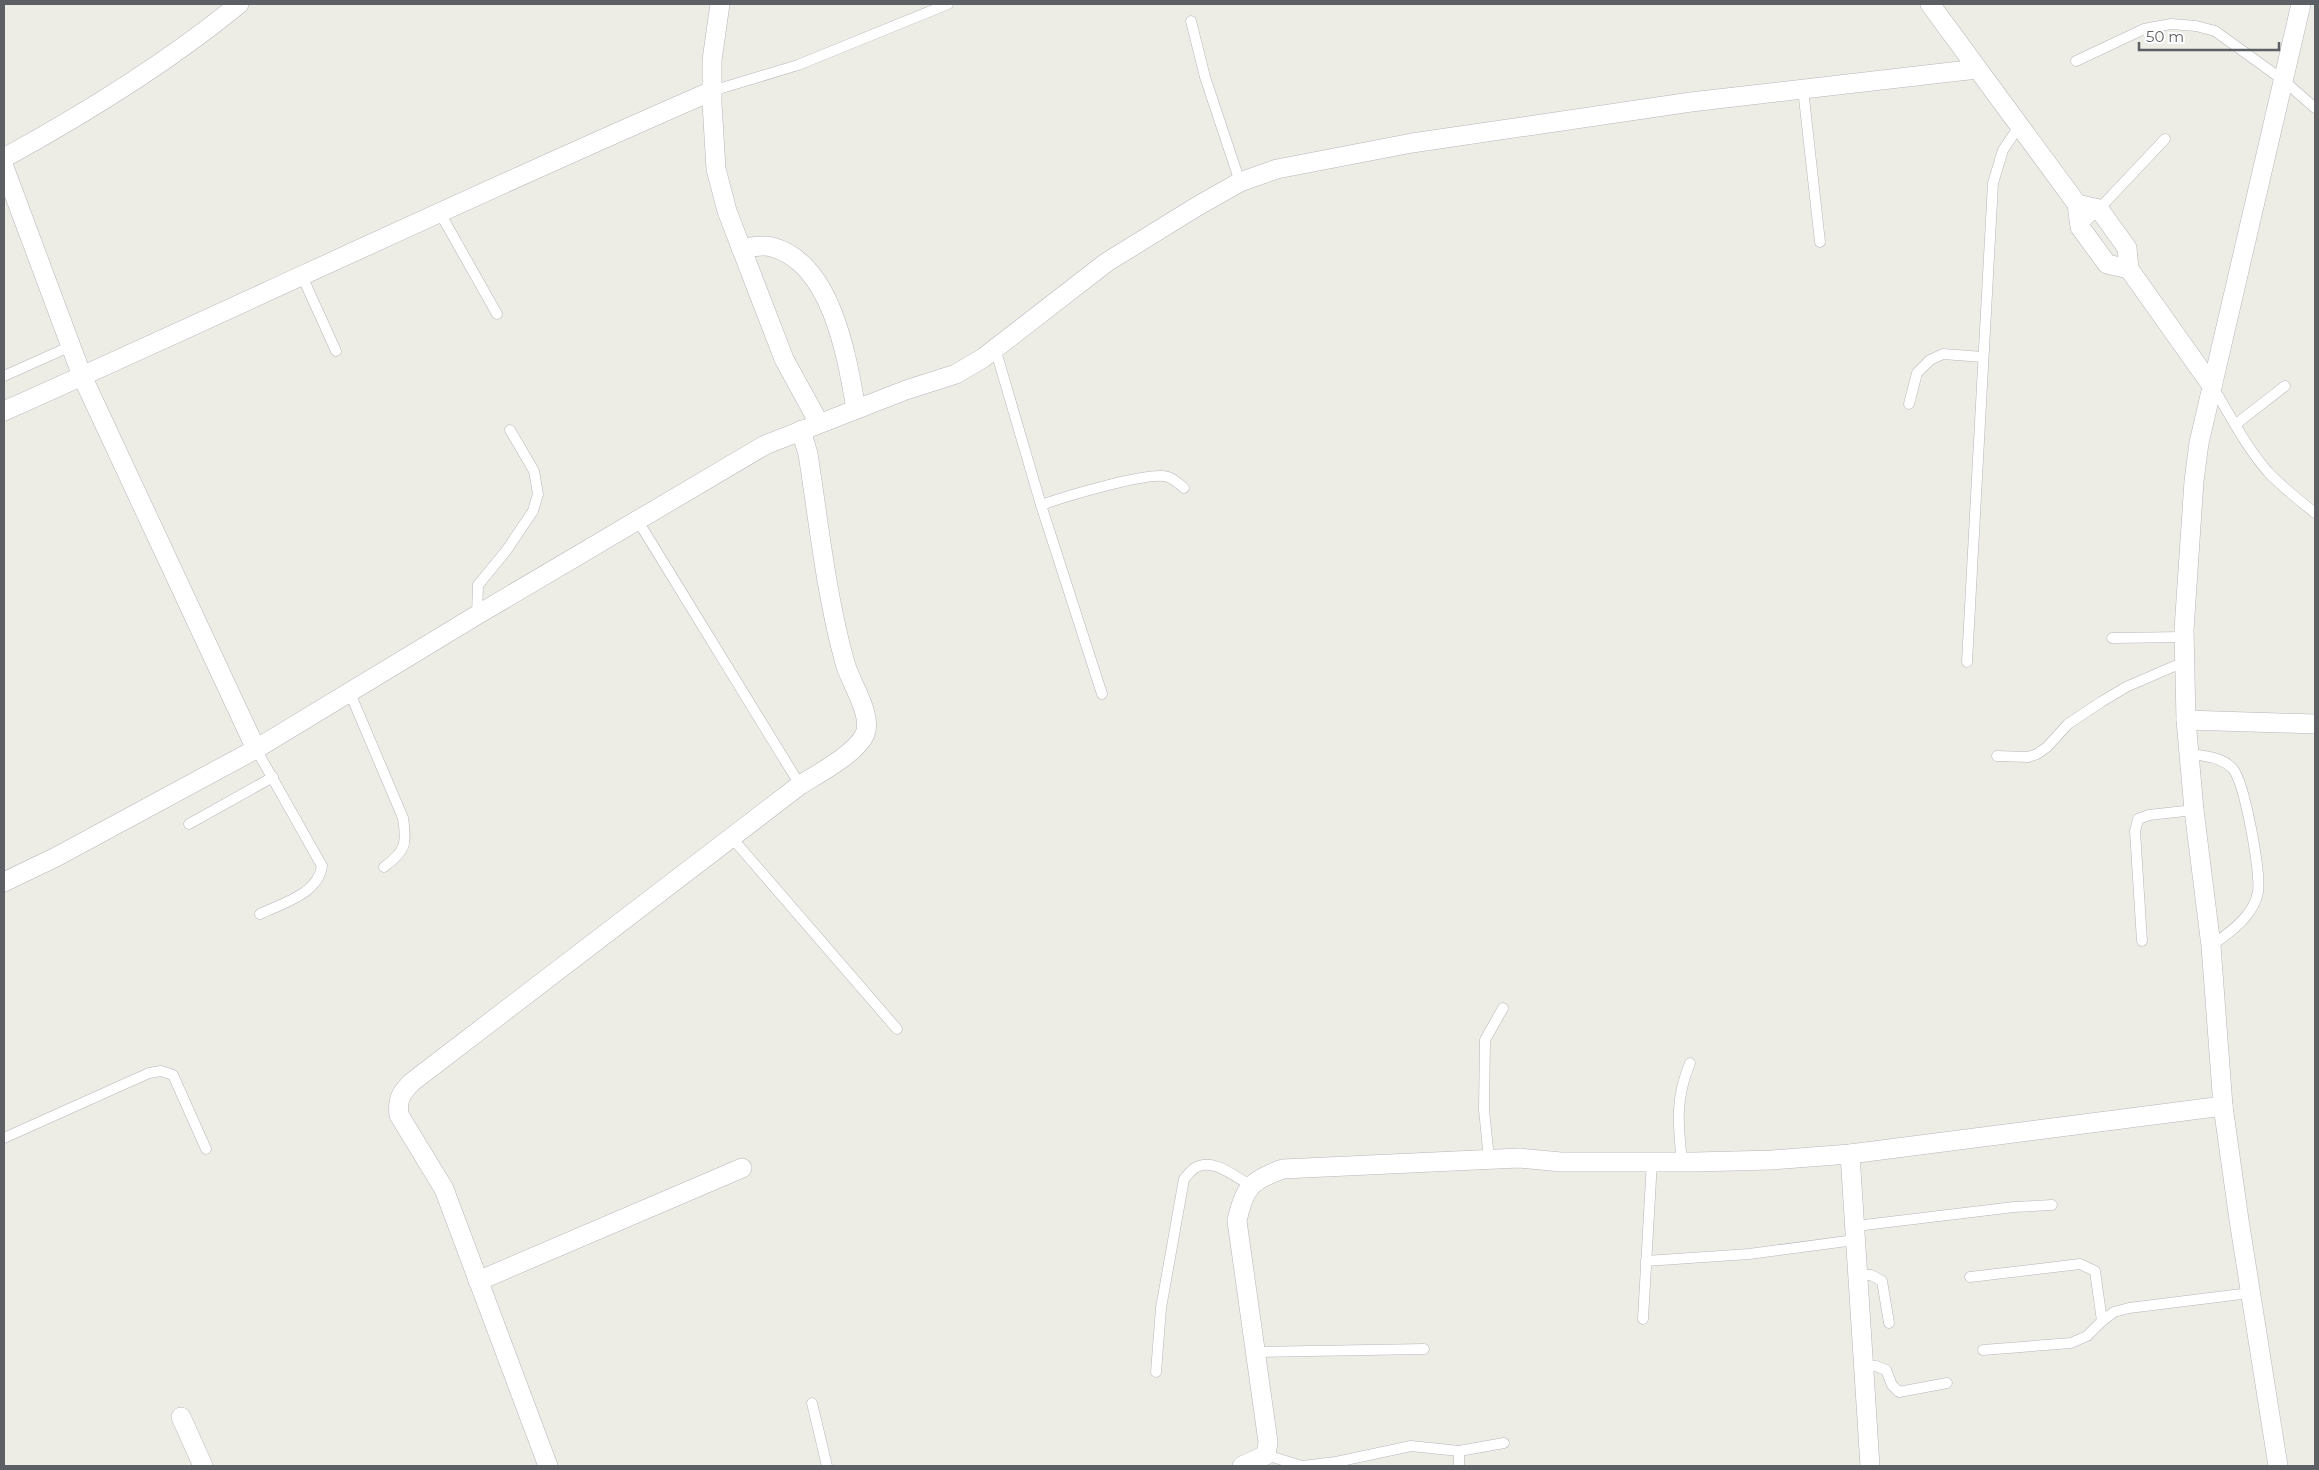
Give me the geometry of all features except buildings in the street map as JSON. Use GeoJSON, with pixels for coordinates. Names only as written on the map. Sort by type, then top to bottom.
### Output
{"type":"FeatureCollection","features":[{"type":"Feature","properties":{"kind":"street"},"geometry":{"type":"LineString","coordinates":[[4,158],[72,120],[151,70],[239,4]]}},
{"type":"Feature","properties":{"kind":"street"},"geometry":{"type":"LineString","coordinates":[[720,4],[712,60],[716,169],[727,211],[784,359],[819,423]]}},
{"type":"Feature","properties":{"kind":"street"},"geometry":{"type":"LineString","coordinates":[[1930,4],[2076,204],[2080,227],[2107,264],[2129,269]]}},
{"type":"Feature","properties":{"kind":"street"},"geometry":{"type":"LineString","coordinates":[[2278,1466],[2250,1293],[2223,1106],[2211,946],[2194,810],[2186,720],[2184,637],[2194,481],[2199,442],[2301,4]]}},
{"type":"Feature","properties":{"kind":"street"},"geometry":{"type":"LineString","coordinates":[[4,882],[256,749],[477,615],[765,446],[801,430],[906,390],[956,374],[995,348],[1107,262],[1240,182],[1277,169],[1412,142],[1690,102],[1977,69]]}},
{"type":"Feature","properties":{"kind":"street"},"geometry":{"type":"LineString","coordinates":[[4,411],[557,158],[712,91]]}},
{"type":"Feature","properties":{"kind":"street"},"geometry":{"type":"LineString","coordinates":[[4,167],[82,376],[256,749]]}},
{"type":"Feature","properties":{"kind":"street"},"geometry":{"type":"LineString","coordinates":[[2076,204],[2100,209],[2127,248],[2129,269],[2212,386]]}},
{"type":"Feature","properties":{"kind":"street"},"geometry":{"type":"LineString","coordinates":[[741,248],[770,246],[789,253],[806,269],[834,315],[846,352],[856,409]]}},
{"type":"Feature","properties":{"kind":"street"},"geometry":{"type":"LineString","coordinates":[[548,1466],[444,1189],[399,1115],[398,1103],[401,1093],[412,1082],[800,785],[854,749],[865,734],[867,725],[866,715],[849,676],[834,623],[808,454],[801,430]]}},
{"type":"Feature","properties":{"kind":"street"},"geometry":{"type":"LineString","coordinates":[[2186,720],[2315,724]]}},
{"type":"Feature","properties":{"kind":"street"},"geometry":{"type":"LineString","coordinates":[[1242,1466],[1266,1456],[1268,1442],[1237,1221],[1241,1202],[1250,1185],[1264,1176],[1283,1169],[1518,1158],[1561,1162],[1772,1160],[1850,1154],[2223,1106]]}},
{"type":"Feature","properties":{"kind":"street"},"geometry":{"type":"LineString","coordinates":[[1850,1154],[1870,1466]]}},
{"type":"Feature","properties":{"kind":"street"},"geometry":{"type":"LineString","coordinates":[[478,1281],[742,1168]]}},
{"type":"Feature","properties":{"kind":"street"},"geometry":{"type":"LineString","coordinates":[[181,1417],[203,1466]]}},
{"type":"Feature","properties":{"kind":"lane"},"geometry":{"type":"LineString","coordinates":[[712,91],[798,65],[948,4]]}},
{"type":"Feature","properties":{"kind":"lane"},"geometry":{"type":"LineString","coordinates":[[1191,20],[1205,77],[1240,182]]}},
{"type":"Feature","properties":{"kind":"lane"},"geometry":{"type":"LineString","coordinates":[[2076,61],[2144,28],[2171,24],[2196,26],[2216,31],[2283,80],[2315,108]]}},
{"type":"Feature","properties":{"kind":"lane"},"geometry":{"type":"LineString","coordinates":[[1803,89],[1820,242]]}},
{"type":"Feature","properties":{"kind":"lane"},"geometry":{"type":"LineString","coordinates":[[1967,662],[1993,184],[2002,150],[2020,126]]}},
{"type":"Feature","properties":{"kind":"lane"},"geometry":{"type":"LineString","coordinates":[[2080,227],[2100,209],[2165,139]]}},
{"type":"Feature","properties":{"kind":"lane"},"geometry":{"type":"LineString","coordinates":[[440,213],[497,314]]}},
{"type":"Feature","properties":{"kind":"lane"},"geometry":{"type":"LineString","coordinates":[[302,276],[336,351]]}},
{"type":"Feature","properties":{"kind":"lane"},"geometry":{"type":"LineString","coordinates":[[4,376],[71,346]]}},
{"type":"Feature","properties":{"kind":"lane"},"geometry":{"type":"LineString","coordinates":[[995,348],[1041,505],[1102,694]]}},
{"type":"Feature","properties":{"kind":"lane"},"geometry":{"type":"LineString","coordinates":[[1909,404],[1917,373],[1930,360],[1943,354],[1983,357]]}},
{"type":"Feature","properties":{"kind":"lane"},"geometry":{"type":"LineString","coordinates":[[2212,386],[2268,472],[2315,512]]}},
{"type":"Feature","properties":{"kind":"lane"},"geometry":{"type":"LineString","coordinates":[[2236,424],[2285,386]]}},
{"type":"Feature","properties":{"kind":"lane"},"geometry":{"type":"LineString","coordinates":[[477,615],[478,584],[506,550],[533,511],[538,494],[534,470],[510,430]]}},
{"type":"Feature","properties":{"kind":"lane"},"geometry":{"type":"LineString","coordinates":[[1041,505],[1080,492],[1147,477],[1167,476],[1184,488]]}},
{"type":"Feature","properties":{"kind":"lane"},"geometry":{"type":"LineString","coordinates":[[638,521],[800,785]]}},
{"type":"Feature","properties":{"kind":"lane"},"geometry":{"type":"LineString","coordinates":[[2112,638],[2184,637]]}},
{"type":"Feature","properties":{"kind":"lane"},"geometry":{"type":"LineString","coordinates":[[1997,756],[2028,757],[2037,754],[2068,724],[2101,702],[2126,687],[2184,662]]}},
{"type":"Feature","properties":{"kind":"lane"},"geometry":{"type":"LineString","coordinates":[[350,693],[403,818],[406,838],[399,856],[384,867]]}},
{"type":"Feature","properties":{"kind":"lane"},"geometry":{"type":"LineString","coordinates":[[256,749],[322,866],[320,876],[315,885],[260,914]]}},
{"type":"Feature","properties":{"kind":"lane"},"geometry":{"type":"LineString","coordinates":[[2190,754],[2217,758],[2232,769],[2244,793],[2253,836],[2258,892],[2249,912],[2234,928],[2211,946]]}},
{"type":"Feature","properties":{"kind":"lane"},"geometry":{"type":"LineString","coordinates":[[189,824],[272,778]]}},
{"type":"Feature","properties":{"kind":"lane"},"geometry":{"type":"LineString","coordinates":[[2142,941],[2135,831],[2138,819],[2148,815],[2194,810]]}},
{"type":"Feature","properties":{"kind":"lane"},"geometry":{"type":"LineString","coordinates":[[732,838],[897,1029]]}},
{"type":"Feature","properties":{"kind":"lane"},"geometry":{"type":"LineString","coordinates":[[1490,1160],[1484,1101],[1485,1040],[1503,1008]]}},
{"type":"Feature","properties":{"kind":"lane"},"geometry":{"type":"LineString","coordinates":[[1682,1162],[1677,1114],[1682,1081],[1690,1063]]}},
{"type":"Feature","properties":{"kind":"lane"},"geometry":{"type":"LineString","coordinates":[[4,1138],[149,1072],[160,1072],[173,1075],[206,1149]]}},
{"type":"Feature","properties":{"kind":"lane"},"geometry":{"type":"LineString","coordinates":[[1643,1320],[1652,1161]]}},
{"type":"Feature","properties":{"kind":"lane"},"geometry":{"type":"LineString","coordinates":[[1156,1372],[1161,1308],[1184,1179],[1195,1168],[1206,1164],[1221,1168],[1250,1185]]}},
{"type":"Feature","properties":{"kind":"lane"},"geometry":{"type":"LineString","coordinates":[[1646,1261],[1749,1254],[1855,1233],[2014,1207],[2052,1205]]}},
{"type":"Feature","properties":{"kind":"lane"},"geometry":{"type":"LineString","coordinates":[[1970,1276],[2080,1264],[2087,1266],[2095,1271],[2102,1321]]}},
{"type":"Feature","properties":{"kind":"lane"},"geometry":{"type":"LineString","coordinates":[[1859,1275],[1871,1275],[1882,1281],[1890,1323]]}},
{"type":"Feature","properties":{"kind":"lane"},"geometry":{"type":"LineString","coordinates":[[1983,1350],[2071,1343],[2087,1336],[2114,1312],[2129,1308],[2250,1293]]}},
{"type":"Feature","properties":{"kind":"lane"},"geometry":{"type":"LineString","coordinates":[[1256,1352],[1424,1349]]}},
{"type":"Feature","properties":{"kind":"lane"},"geometry":{"type":"LineString","coordinates":[[1864,1366],[1876,1366],[1886,1370],[1892,1385],[1899,1392],[1947,1383]]}},
{"type":"Feature","properties":{"kind":"lane"},"geometry":{"type":"LineString","coordinates":[[812,1403],[827,1466]]}},
{"type":"Feature","properties":{"kind":"lane"},"geometry":{"type":"LineString","coordinates":[[1266,1456],[1302,1466],[1336,1462],[1411,1446],[1459,1451],[1504,1442]]}},
{"type":"Feature","properties":{"kind":"lane"},"geometry":{"type":"LineString","coordinates":[[1459,1451],[1459,1466]]}}]}
